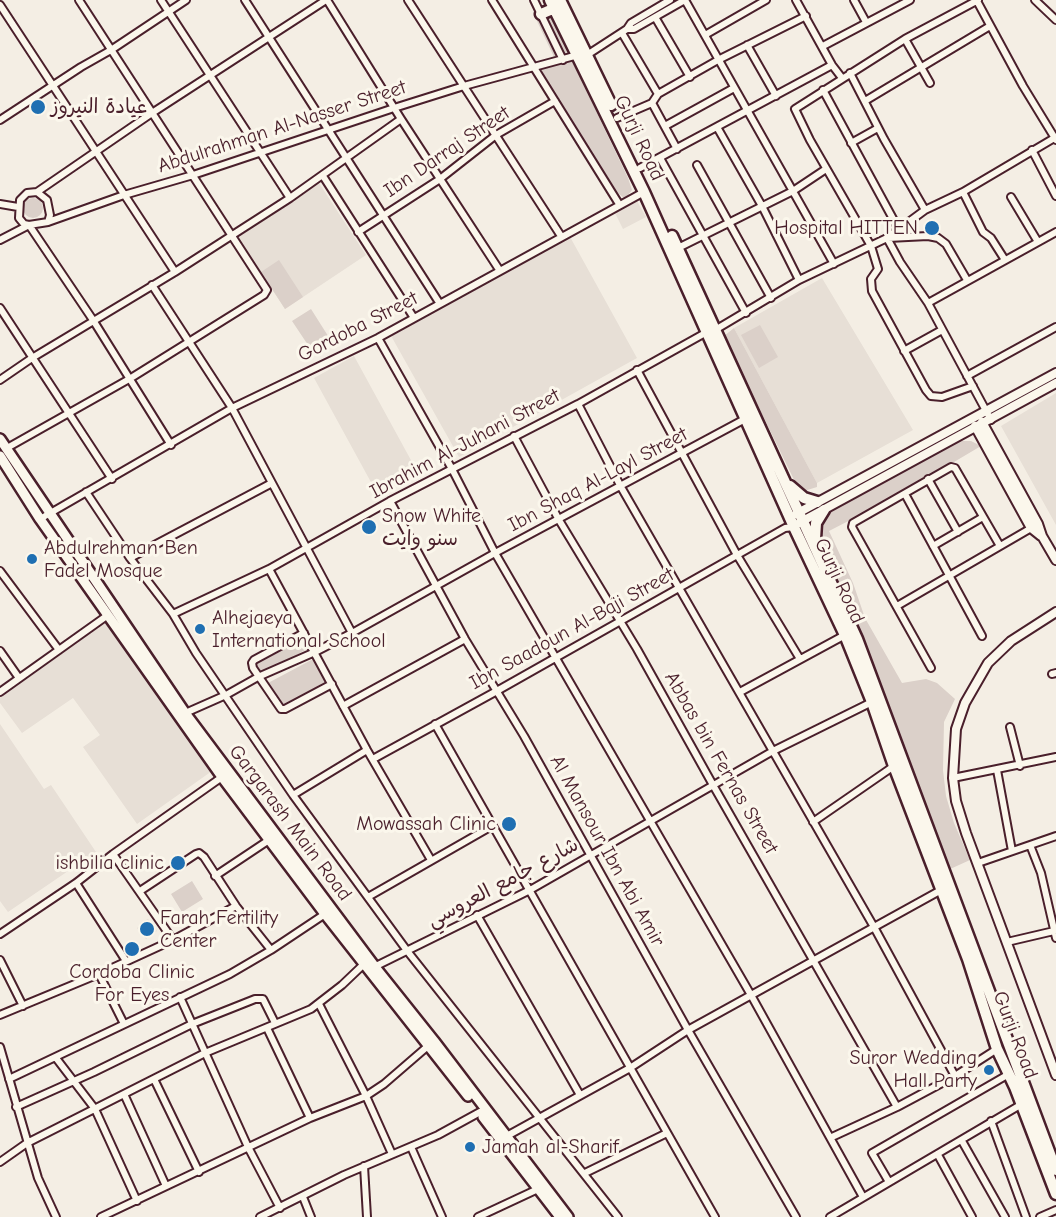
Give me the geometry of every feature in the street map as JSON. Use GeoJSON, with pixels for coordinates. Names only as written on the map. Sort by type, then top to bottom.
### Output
{"type":"FeatureCollection","features":[{"type":"Feature","properties":{"kind":"highway"},"geometry":{"type":"LineString","coordinates":[[540,14],[555,3]]}},
{"type":"Feature","properties":{"kind":"highway","name":"Gurji Road"},"geometry":{"type":"LineString","coordinates":[[555,3],[617,118],[678,248],[745,419],[795,521],[845,635],[872,702],[894,766],[946,887],[998,1049],[1022,1104],[1056,1194]]}},
{"type":"Feature","properties":{"kind":"highway","name":"Gurji Road"},"geometry":{"type":"LineString","coordinates":[[583,55],[644,192],[781,476],[795,521],[817,548],[857,639],[946,887],[1056,1170]]}},
{"type":"Feature","properties":{"kind":"highway"},"geometry":{"type":"LineString","coordinates":[[781,476],[800,496],[821,506],[814,529],[817,548]]}},
{"type":"Feature","properties":{"kind":"main road","name":"Gargarash Main Road"},"geometry":{"type":"LineString","coordinates":[[0,439],[45,516],[108,615],[428,1046],[568,1217]]}},
{"type":"Feature","properties":{"kind":"main road","name":"Gargarash Main Road"},"geometry":{"type":"LineString","coordinates":[[0,456],[45,516],[222,777],[325,914],[434,1041],[560,1217]]}},
{"type":"Feature","properties":{"kind":"street"},"geometry":{"type":"LineString","coordinates":[[7,448],[130,378],[267,292],[267,288],[79,0]]}},
{"type":"Feature","properties":{"kind":"street"},"geometry":{"type":"LineString","coordinates":[[161,0],[290,198]]}},
{"type":"Feature","properties":{"kind":"street"},"geometry":{"type":"LineString","coordinates":[[0,120],[186,0]]}},
{"type":"Feature","properties":{"kind":"street"},"geometry":{"type":"LineString","coordinates":[[245,0],[440,304]]}},
{"type":"Feature","properties":{"kind":"street"},"geometry":{"type":"LineString","coordinates":[[171,445],[93,320],[29,225],[24,224],[19,218],[18,207],[23,195],[37,192],[152,113],[327,0],[500,271]]}},
{"type":"Feature","properties":{"kind":"street"},"geometry":{"type":"LineString","coordinates":[[408,0],[561,236]]}},
{"type":"Feature","properties":{"kind":"street"},"geometry":{"type":"LineString","coordinates":[[492,0],[619,204]]}},
{"type":"Feature","properties":{"kind":"street"},"geometry":{"type":"LineString","coordinates":[[534,0],[563,60]]}},
{"type":"Feature","properties":{"kind":"street"},"geometry":{"type":"LineString","coordinates":[[625,31],[631,23],[670,0]]}},
{"type":"Feature","properties":{"kind":"street"},"geometry":{"type":"LineString","coordinates":[[625,31],[634,29],[685,0],[834,264]]}},
{"type":"Feature","properties":{"kind":"street"},"geometry":{"type":"LineString","coordinates":[[705,35],[766,0]]}},
{"type":"Feature","properties":{"kind":"street"},"geometry":{"type":"LineString","coordinates":[[796,0],[832,65],[842,78]]}},
{"type":"Feature","properties":{"kind":"street"},"geometry":{"type":"LineString","coordinates":[[854,0],[866,22]]}},
{"type":"Feature","properties":{"kind":"street"},"geometry":{"type":"LineString","coordinates":[[823,46],[909,0]]}},
{"type":"Feature","properties":{"kind":"street"},"geometry":{"type":"LineString","coordinates":[[1035,0],[1056,20]]}},
{"type":"Feature","properties":{"kind":"street"},"geometry":{"type":"LineString","coordinates":[[887,238],[925,210],[963,192],[1055,138],[977,1],[905,39],[795,109],[826,169],[871,246],[878,269],[871,279],[872,291],[931,396],[945,397],[973,386]]}},
{"type":"Feature","properties":{"kind":"street"},"geometry":{"type":"LineString","coordinates":[[0,5],[175,272]]}},
{"type":"Feature","properties":{"kind":"street"},"geometry":{"type":"LineString","coordinates":[[655,16],[690,77]]}},
{"type":"Feature","properties":{"kind":"street"},"geometry":{"type":"LineString","coordinates":[[617,118],[652,103],[658,94],[718,60],[806,16]]}},
{"type":"Feature","properties":{"kind":"street"},"geometry":{"type":"LineString","coordinates":[[865,101],[990,26]]}},
{"type":"Feature","properties":{"kind":"street"},"geometry":{"type":"LineString","coordinates":[[625,31],[658,94]]}},
{"type":"Feature","properties":{"kind":"street","name":"Abdulrahman Al-Nasser Street"},"geometry":{"type":"LineString","coordinates":[[0,240],[29,225],[48,222],[124,195],[193,175],[394,108],[464,86],[583,55],[625,31]]}},
{"type":"Feature","properties":{"kind":"street"},"geometry":{"type":"LineString","coordinates":[[905,39],[930,83]]}},
{"type":"Feature","properties":{"kind":"street"},"geometry":{"type":"LineString","coordinates":[[747,45],[776,96]]}},
{"type":"Feature","properties":{"kind":"street"},"geometry":{"type":"LineString","coordinates":[[640,168],[832,65]]}},
{"type":"Feature","properties":{"kind":"street"},"geometry":{"type":"LineString","coordinates":[[850,73],[878,128],[925,210]]}},
{"type":"Feature","properties":{"kind":"street"},"geometry":{"type":"LineString","coordinates":[[664,126],[735,88]]}},
{"type":"Feature","properties":{"kind":"street"},"geometry":{"type":"LineString","coordinates":[[823,90],[898,228]]}},
{"type":"Feature","properties":{"kind":"street","name":"Ibn Darraj Street"},"geometry":{"type":"LineString","coordinates":[[358,231],[440,179],[496,135],[555,101]]}},
{"type":"Feature","properties":{"kind":"street"},"geometry":{"type":"LineString","coordinates":[[652,103],[677,149]]}},
{"type":"Feature","properties":{"kind":"street"},"geometry":{"type":"LineString","coordinates":[[0,380],[290,198],[401,119]]}},
{"type":"Feature","properties":{"kind":"street"},"geometry":{"type":"LineString","coordinates":[[717,127],[762,206],[799,280]]}},
{"type":"Feature","properties":{"kind":"street"},"geometry":{"type":"LineString","coordinates":[[851,143],[878,128]]}},
{"type":"Feature","properties":{"kind":"street"},"geometry":{"type":"LineString","coordinates":[[1032,150],[1056,196]]}},
{"type":"Feature","properties":{"kind":"street"},"geometry":{"type":"LineString","coordinates":[[660,158],[746,313]]}},
{"type":"Feature","properties":{"kind":"street"},"geometry":{"type":"LineString","coordinates":[[697,165],[771,298]]}},
{"type":"Feature","properties":{"kind":"street"},"geometry":{"type":"LineString","coordinates":[[678,248],[793,191],[826,169]]}},
{"type":"Feature","properties":{"kind":"street"},"geometry":{"type":"LineString","coordinates":[[322,176],[414,318]]}},
{"type":"Feature","properties":{"kind":"street"},"geometry":{"type":"LineString","coordinates":[[37,192],[47,200],[50,214],[48,222]]}},
{"type":"Feature","properties":{"kind":"street","name":"Gordoba Street"},"geometry":{"type":"LineString","coordinates":[[45,516],[232,408],[378,338],[644,192]]}},
{"type":"Feature","properties":{"kind":"street"},"geometry":{"type":"LineString","coordinates":[[963,192],[983,232],[991,238],[1005,260]]}},
{"type":"Feature","properties":{"kind":"street"},"geometry":{"type":"LineString","coordinates":[[1011,197],[1038,242]]}},
{"type":"Feature","properties":{"kind":"street"},"geometry":{"type":"LineString","coordinates":[[0,204],[18,207]]}},
{"type":"Feature","properties":{"kind":"street"},"geometry":{"type":"LineString","coordinates":[[928,303],[1056,232]]}},
{"type":"Feature","properties":{"kind":"street"},"geometry":{"type":"LineString","coordinates":[[887,238],[928,236],[938,238],[946,244],[967,280]]}},
{"type":"Feature","properties":{"kind":"street"},"geometry":{"type":"LineString","coordinates":[[887,238],[900,262],[928,303],[987,412],[983,424]]}},
{"type":"Feature","properties":{"kind":"street","name":"Ibrahim Al-Juhani Street"},"geometry":{"type":"LineString","coordinates":[[173,614],[269,569],[390,501],[578,404],[746,313],[799,280],[887,238]]}},
{"type":"Feature","properties":{"kind":"street"},"geometry":{"type":"LineString","coordinates":[[152,285],[232,408],[352,633]]}},
{"type":"Feature","properties":{"kind":"street"},"geometry":{"type":"LineString","coordinates":[[0,308],[112,479]]}},
{"type":"Feature","properties":{"kind":"street"},"geometry":{"type":"LineString","coordinates":[[967,376],[1056,327]]}},
{"type":"Feature","properties":{"kind":"street"},"geometry":{"type":"LineString","coordinates":[[904,351],[942,330]]}},
{"type":"Feature","properties":{"kind":"street"},"geometry":{"type":"LineString","coordinates":[[378,338],[452,469],[495,553],[651,820],[832,1137],[863,1197]]}},
{"type":"Feature","properties":{"kind":"street"},"geometry":{"type":"LineString","coordinates":[[637,370],[737,555],[800,660]]}},
{"type":"Feature","properties":{"kind":"street"},"geometry":{"type":"LineString","coordinates":[[795,521],[1056,373]]}},
{"type":"Feature","properties":{"kind":"street"},"geometry":{"type":"LineString","coordinates":[[821,506],[983,424],[1056,383]]}},
{"type":"Feature","properties":{"kind":"street"},"geometry":{"type":"LineString","coordinates":[[578,404],[621,487],[874,927],[955,1076]]}},
{"type":"Feature","properties":{"kind":"street"},"geometry":{"type":"LineString","coordinates":[[975,418],[983,424],[1035,526],[1056,560]]}},
{"type":"Feature","properties":{"kind":"street","name":"Ibn Shaq Al-Layl Street"},"geometry":{"type":"LineString","coordinates":[[181,714],[226,695],[258,677],[352,633],[495,553],[745,419]]}},
{"type":"Feature","properties":{"kind":"street","name":"Abbas bin Fernas Street"},"geometry":{"type":"LineString","coordinates":[[514,436],[559,520],[619,620],[897,1107]]}},
{"type":"Feature","properties":{"kind":"street"},"geometry":{"type":"LineString","coordinates":[[931,668],[852,527],[853,523],[948,468],[955,468],[1000,546]]}},
{"type":"Feature","properties":{"kind":"street"},"geometry":{"type":"LineString","coordinates":[[928,479],[958,532]]}},
{"type":"Feature","properties":{"kind":"street"},"geometry":{"type":"LineString","coordinates":[[130,558],[272,483]]}},
{"type":"Feature","properties":{"kind":"street"},"geometry":{"type":"LineString","coordinates":[[86,492],[130,558],[173,614],[196,653],[293,795],[408,952],[618,1217]]}},
{"type":"Feature","properties":{"kind":"street"},"geometry":{"type":"LineString","coordinates":[[905,494],[982,636]]}},
{"type":"Feature","properties":{"kind":"street","name":"Al Mansour Ibn Abi Amir"},"geometry":{"type":"LineString","coordinates":[[390,501],[495,692],[592,855],[688,1030],[796,1217]]}},
{"type":"Feature","properties":{"kind":"street"},"geometry":{"type":"LineString","coordinates":[[933,546],[983,518]]}},
{"type":"Feature","properties":{"kind":"street","name":"Ibn Saadoun Al-Baji Street"},"geometry":{"type":"LineString","coordinates":[[373,759],[795,521]]}},
{"type":"Feature","properties":{"kind":"street"},"geometry":{"type":"LineString","coordinates":[[897,606],[1035,526]]}},
{"type":"Feature","properties":{"kind":"street"},"geometry":{"type":"LineString","coordinates":[[269,569],[367,750],[431,860]]}},
{"type":"Feature","properties":{"kind":"street"},"geometry":{"type":"LineString","coordinates":[[0,571],[58,650]]}},
{"type":"Feature","properties":{"kind":"street"},"geometry":{"type":"LineString","coordinates":[[1056,612],[1011,641],[988,663],[965,703],[960,718],[954,747],[953,778],[956,801],[1007,942],[1050,1051],[1056,1074]]}},
{"type":"Feature","properties":{"kind":"street"},"geometry":{"type":"LineString","coordinates":[[0,692],[108,615]]}},
{"type":"Feature","properties":{"kind":"street"},"geometry":{"type":"LineString","coordinates":[[304,633],[254,660],[253,668],[279,707],[283,709],[332,684]]}},
{"type":"Feature","properties":{"kind":"street"},"geometry":{"type":"LineString","coordinates":[[740,692],[845,635]]}},
{"type":"Feature","properties":{"kind":"street"},"geometry":{"type":"LineString","coordinates":[[343,706],[465,639]]}},
{"type":"Feature","properties":{"kind":"street"},"geometry":{"type":"LineString","coordinates":[[0,651],[19,678]]}},
{"type":"Feature","properties":{"kind":"street","name":"شارع جامع العروسي"},"geometry":{"type":"LineString","coordinates":[[0,1162],[27,1143],[205,1053],[306,1012],[369,967],[408,952],[530,890],[773,751],[872,702]]}},
{"type":"Feature","properties":{"kind":"street"},"geometry":{"type":"LineString","coordinates":[[435,724],[715,1217]]}},
{"type":"Feature","properties":{"kind":"street"},"geometry":{"type":"LineString","coordinates":[[1010,727],[1020,766]]}},
{"type":"Feature","properties":{"kind":"street"},"geometry":{"type":"LineString","coordinates":[[293,795],[367,750]]}},
{"type":"Feature","properties":{"kind":"street"},"geometry":{"type":"LineString","coordinates":[[953,778],[1056,757]]}},
{"type":"Feature","properties":{"kind":"street"},"geometry":{"type":"LineString","coordinates":[[813,822],[894,766]]}},
{"type":"Feature","properties":{"kind":"street"},"geometry":{"type":"LineString","coordinates":[[997,770],[1012,851]]}},
{"type":"Feature","properties":{"kind":"street"},"geometry":{"type":"LineString","coordinates":[[0,934],[76,883],[222,777]]}},
{"type":"Feature","properties":{"kind":"street"},"geometry":{"type":"LineString","coordinates":[[368,897],[492,826]]}},
{"type":"Feature","properties":{"kind":"street"},"geometry":{"type":"LineString","coordinates":[[978,863],[1056,836]]}},
{"type":"Feature","properties":{"kind":"street"},"geometry":{"type":"LineString","coordinates":[[215,876],[269,840]]}},
{"type":"Feature","properties":{"kind":"street"},"geometry":{"type":"LineString","coordinates":[[1007,942],[1055,935],[1041,873],[1030,845]]}},
{"type":"Feature","properties":{"kind":"street"},"geometry":{"type":"LineString","coordinates":[[140,891],[197,853],[204,857],[236,906],[271,950]]}},
{"type":"Feature","properties":{"kind":"street"},"geometry":{"type":"LineString","coordinates":[[113,854],[173,940]]}},
{"type":"Feature","properties":{"kind":"street"},"geometry":{"type":"LineString","coordinates":[[76,883],[126,961]]}},
{"type":"Feature","properties":{"kind":"street"},"geometry":{"type":"LineString","coordinates":[[503,1138],[630,1068],[688,1030],[946,887]]}},
{"type":"Feature","properties":{"kind":"street"},"geometry":{"type":"LineString","coordinates":[[0,1015],[173,940],[236,906]]}},
{"type":"Feature","properties":{"kind":"street"},"geometry":{"type":"LineString","coordinates":[[9,1079],[230,974],[325,914]]}},
{"type":"Feature","properties":{"kind":"street"},"geometry":{"type":"LineString","coordinates":[[477,915],[580,1095]]}},
{"type":"Feature","properties":{"kind":"street"},"geometry":{"type":"LineString","coordinates":[[0,960],[23,1006]]}},
{"type":"Feature","properties":{"kind":"street"},"geometry":{"type":"LineString","coordinates":[[99,974],[124,1024]]}},
{"type":"Feature","properties":{"kind":"street"},"geometry":{"type":"LineString","coordinates":[[180,997],[248,1147],[280,1208]]}},
{"type":"Feature","properties":{"kind":"street"},"geometry":{"type":"LineString","coordinates":[[16,1107],[192,1024],[258,998],[264,1001],[275,1023]]}},
{"type":"Feature","properties":{"kind":"street"},"geometry":{"type":"LineString","coordinates":[[319,1004],[366,1096],[392,1154]]}},
{"type":"Feature","properties":{"kind":"street"},"geometry":{"type":"LineString","coordinates":[[267,1028],[310,1118]]}},
{"type":"Feature","properties":{"kind":"street"},"geometry":{"type":"LineString","coordinates":[[101,1217],[310,1118],[366,1096],[384,1084],[428,1046]]}},
{"type":"Feature","properties":{"kind":"street"},"geometry":{"type":"LineString","coordinates":[[0,1047],[38,1178],[56,1217]]}},
{"type":"Feature","properties":{"kind":"street"},"geometry":{"type":"LineString","coordinates":[[832,1137],[897,1107],[955,1076],[998,1049]]}},
{"type":"Feature","properties":{"kind":"street"},"geometry":{"type":"LineString","coordinates":[[1050,1051],[1056,1060]]}},
{"type":"Feature","properties":{"kind":"street"},"geometry":{"type":"LineString","coordinates":[[56,1058],[94,1109],[137,1201]]}},
{"type":"Feature","properties":{"kind":"street"},"geometry":{"type":"LineString","coordinates":[[889,1182],[872,1153],[1009,1074]]}},
{"type":"Feature","properties":{"kind":"street"},"geometry":{"type":"LineString","coordinates":[[154,1079],[199,1172]]}},
{"type":"Feature","properties":{"kind":"street"},"geometry":{"type":"LineString","coordinates":[[124,1094],[166,1186]]}},
{"type":"Feature","properties":{"kind":"street"},"geometry":{"type":"LineString","coordinates":[[830,1217],[1022,1104]]}},
{"type":"Feature","properties":{"kind":"street"},"geometry":{"type":"LineString","coordinates":[[260,1217],[364,1166],[411,1147],[480,1112]]}},
{"type":"Feature","properties":{"kind":"street"},"geometry":{"type":"LineString","coordinates":[[991,1122],[1026,1217]]}},
{"type":"Feature","properties":{"kind":"street"},"geometry":{"type":"LineString","coordinates":[[585,1173],[667,1133]]}},
{"type":"Feature","properties":{"kind":"street"},"geometry":{"type":"LineString","coordinates":[[962,1141],[1005,1217]]}},
{"type":"Feature","properties":{"kind":"street"},"geometry":{"type":"LineString","coordinates":[[411,1147],[442,1217]]}},
{"type":"Feature","properties":{"kind":"street"},"geometry":{"type":"LineString","coordinates":[[938,1155],[972,1217]]}},
{"type":"Feature","properties":{"kind":"street"},"geometry":{"type":"LineString","coordinates":[[364,1166],[367,1217]]}},
{"type":"Feature","properties":{"kind":"street"},"geometry":{"type":"LineString","coordinates":[[478,1217],[538,1189]]}},
{"type":"Feature","properties":{"kind":"street"},"geometry":{"type":"LineString","coordinates":[[303,1197],[311,1217]]}},
{"type":"Feature","properties":{"kind":"street"},"geometry":{"type":"LineString","coordinates":[[1040,1217],[1056,1210]]}},
{"type":"Feature","properties":{"kind":"shaded area"},"geometry":{"type":"Polygon","coordinates":[[[549,13],[628,178],[632,190],[625,199],[618,193],[537,63],[554,57],[536,19],[549,13]]]}},
{"type":"Feature","properties":{"kind":"shaded area"},"geometry":{"type":"Polygon","coordinates":[[[319,183],[366,255],[285,309],[238,237],[319,183]]]}},
{"type":"Feature","properties":{"kind":"shaded area"},"geometry":{"type":"Polygon","coordinates":[[[29,198],[37,198],[43,204],[43,212],[37,218],[29,218],[23,212],[23,204],[29,198]]]}},
{"type":"Feature","properties":{"kind":"shaded area"},"geometry":{"type":"Polygon","coordinates":[[[637,201],[646,217],[623,229],[615,213],[637,201]]]}},
{"type":"Feature","properties":{"kind":"shaded area"},"geometry":{"type":"Polygon","coordinates":[[[569,235],[637,358],[459,457],[390,334],[569,235]]]}},
{"type":"Feature","properties":{"kind":"shaded area"},"geometry":{"type":"Polygon","coordinates":[[[279,260],[303,297],[285,309],[261,272],[279,260]]]}},
{"type":"Feature","properties":{"kind":"shaded area"},"geometry":{"type":"Polygon","coordinates":[[[822,278],[913,430],[817,483],[734,328],[822,278]]]}},
{"type":"Feature","properties":{"kind":"shaded area"},"geometry":{"type":"Polygon","coordinates":[[[311,309],[330,339],[312,351],[292,321],[311,309]]]}},
{"type":"Feature","properties":{"kind":"shaded area"},"geometry":{"type":"Polygon","coordinates":[[[760,325],[778,357],[759,368],[741,335],[760,325]]]}},
{"type":"Feature","properties":{"kind":"shaded area"},"geometry":{"type":"Polygon","coordinates":[[[734,328],[817,483],[817,487],[804,491],[798,488],[724,336],[734,328]]]}},
{"type":"Feature","properties":{"kind":"shaded area"},"geometry":{"type":"Polygon","coordinates":[[[354,356],[418,473],[378,495],[314,378],[354,356]]]}},
{"type":"Feature","properties":{"kind":"shaded area"},"geometry":{"type":"Polygon","coordinates":[[[1056,393],[1056,525],[1001,426],[1056,393]]]}},
{"type":"Feature","properties":{"kind":"shaded area"},"geometry":{"type":"Polygon","coordinates":[[[960,441],[971,441],[981,446],[895,497],[829,531],[853,583],[865,618],[902,683],[926,679],[937,683],[955,699],[944,722],[943,770],[946,796],[954,823],[970,860],[948,870],[876,678],[818,537],[822,522],[829,513],[960,441]]]}},
{"type":"Feature","properties":{"kind":"shaded area"},"geometry":{"type":"Polygon","coordinates":[[[107,622],[212,771],[137,824],[83,747],[100,735],[73,698],[22,733],[0,703],[0,693],[107,622]]]}},
{"type":"Feature","properties":{"kind":"shaded area"},"geometry":{"type":"Polygon","coordinates":[[[302,638],[307,649],[262,674],[256,664],[302,638]]]}},
{"type":"Feature","properties":{"kind":"shaded area"},"geometry":{"type":"Polygon","coordinates":[[[317,657],[326,681],[285,706],[268,683],[317,657]]]}},
{"type":"Feature","properties":{"kind":"shaded area"},"geometry":{"type":"Polygon","coordinates":[[[0,724],[44,789],[51,785],[96,852],[8,912],[0,901],[0,724]]]}},
{"type":"Feature","properties":{"kind":"shaded area"},"geometry":{"type":"Polygon","coordinates":[[[192,881],[203,899],[182,912],[171,894],[192,881]]]}},
{"type":"Feature","properties":{"kind":"shaded area","name":"Farah Fertility Center"},"geometry":{"type":"Polygon","coordinates":[[[148,919],[157,931],[146,939],[137,928],[141,925],[140,923],[148,919]]]}},
{"type":"Feature","properties":{"kind":"place","name":"عيادة النيروز"},"geometry":{"type":"Point","coordinates":[38,107]}},
{"type":"Feature","properties":{"kind":"place","name":"Hospital HITTEN"},"geometry":{"type":"Point","coordinates":[932,228]}},
{"type":"Feature","properties":{"kind":"place","name":"Snow White سنو وايت"},"geometry":{"type":"Point","coordinates":[369,527]}},
{"type":"Feature","properties":{"kind":"place","name":"Abdulrehman Ben Fadel Mosque"},"geometry":{"type":"Point","coordinates":[32,559]}},
{"type":"Feature","properties":{"kind":"place","name":"Alhejaeya International School"},"geometry":{"type":"Point","coordinates":[200,629]}},
{"type":"Feature","properties":{"kind":"place","name":"Mowassah Clinic"},"geometry":{"type":"Point","coordinates":[509,824]}},
{"type":"Feature","properties":{"kind":"place","name":"ishbilia clinic"},"geometry":{"type":"Point","coordinates":[178,863]}},
{"type":"Feature","properties":{"kind":"place","name":"Farah Fertility Center"},"geometry":{"type":"Point","coordinates":[147,929]}},
{"type":"Feature","properties":{"kind":"place","name":"Cordoba Clinic For Eyes"},"geometry":{"type":"Point","coordinates":[132,949]}},
{"type":"Feature","properties":{"kind":"place","name":"Suror Wedding Hall Party"},"geometry":{"type":"Point","coordinates":[989,1070]}},
{"type":"Feature","properties":{"kind":"place","name":"Jamah al-Sharif"},"geometry":{"type":"Point","coordinates":[470,1147]}}]}
